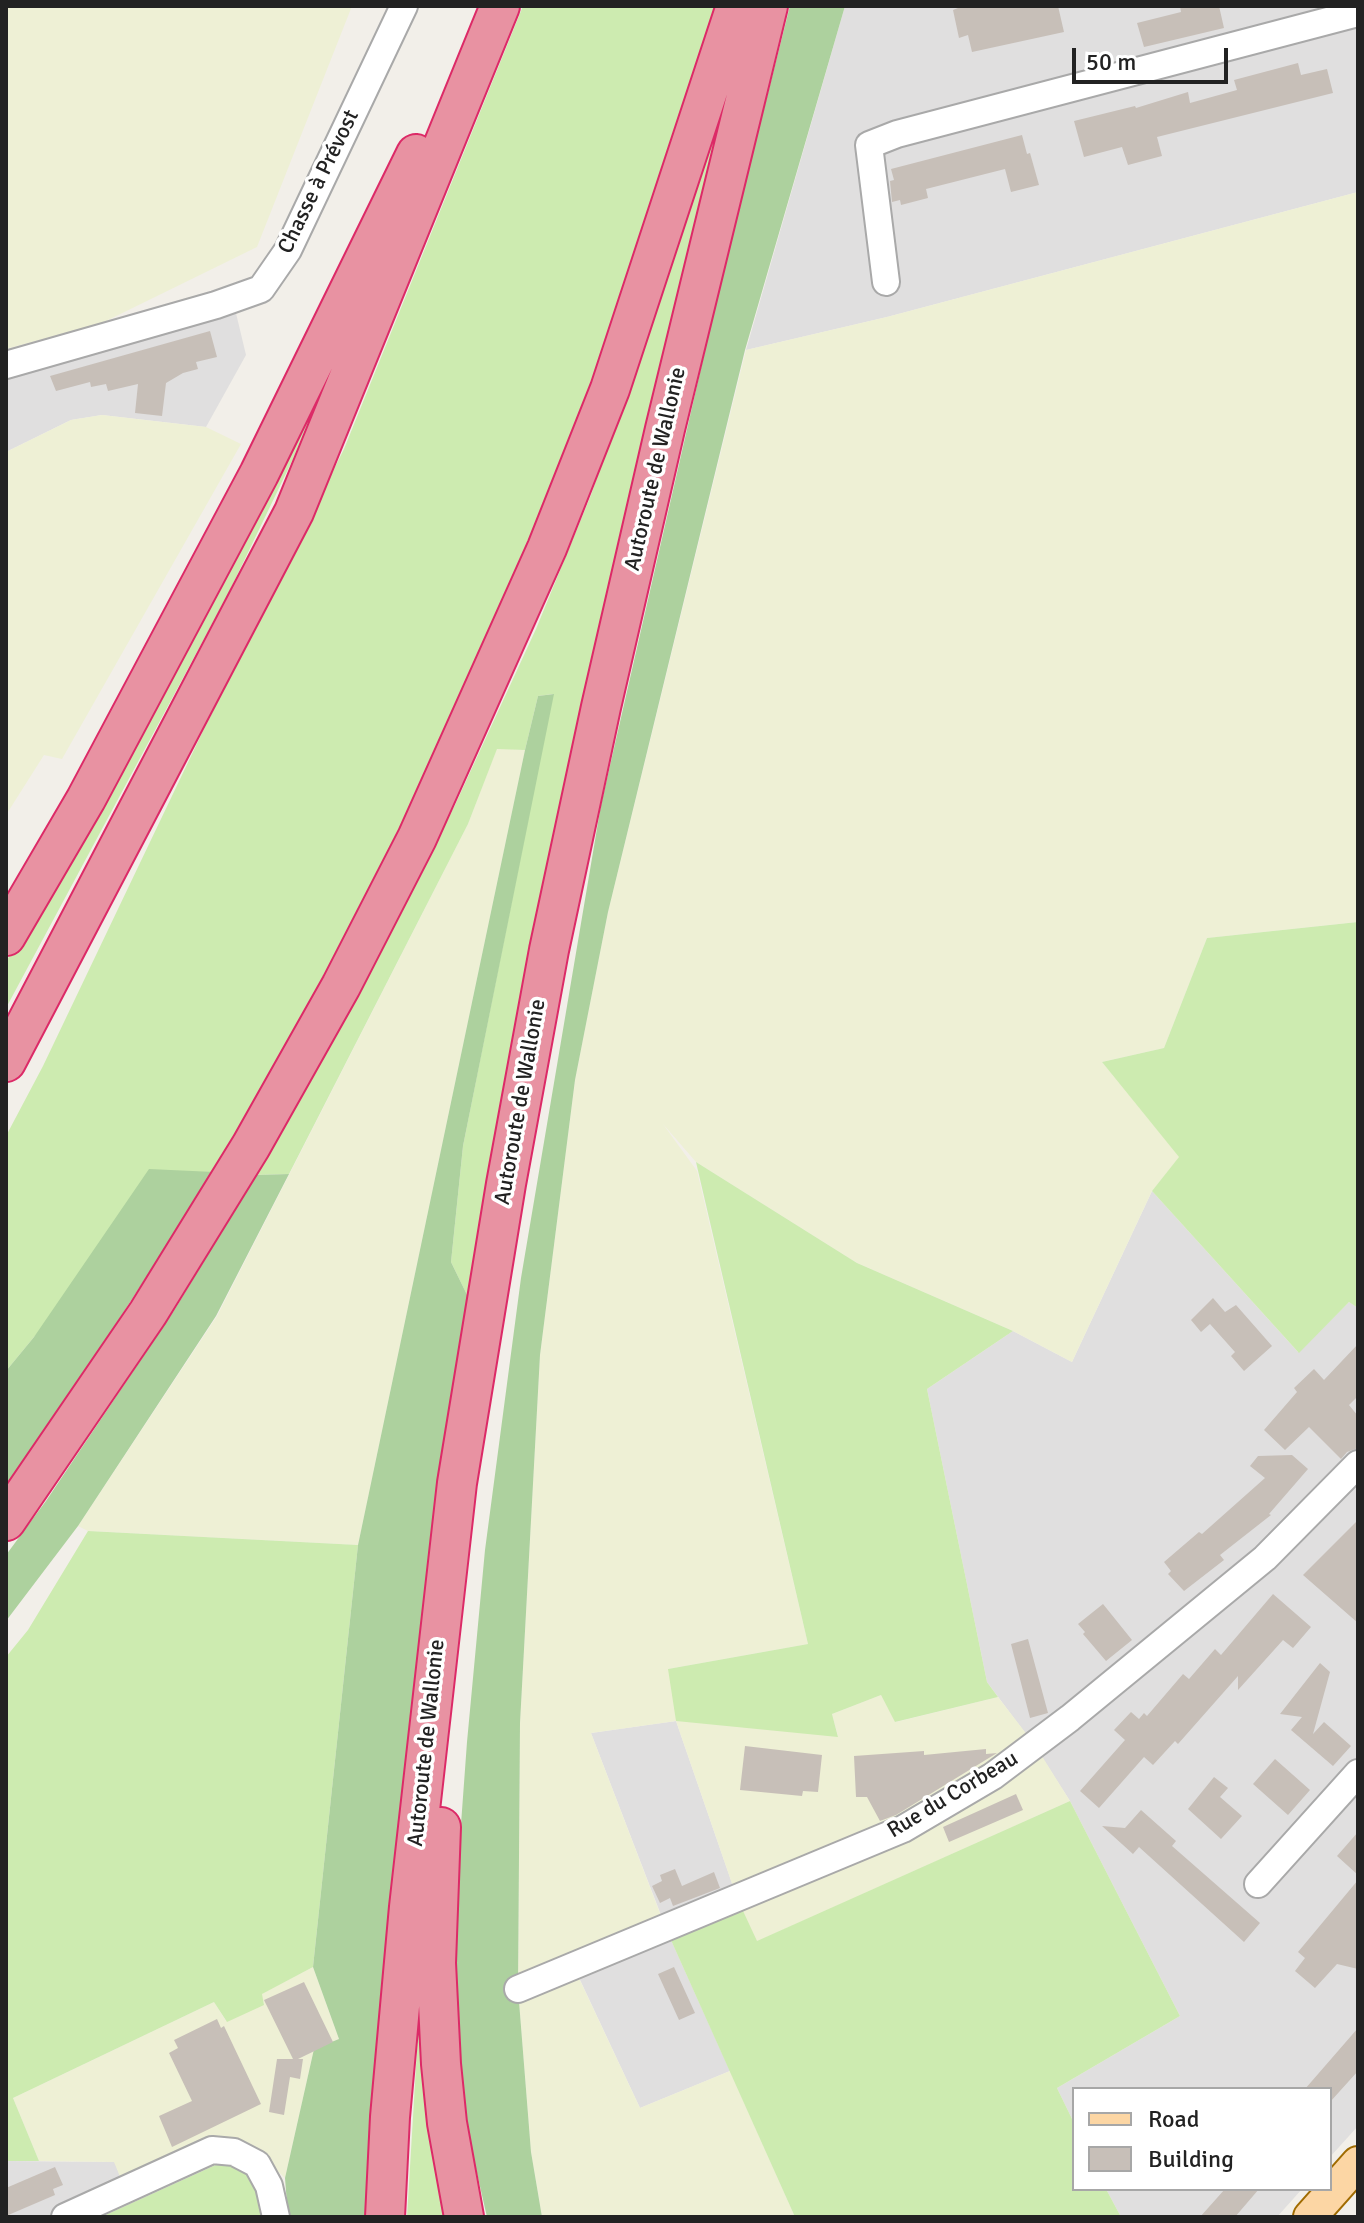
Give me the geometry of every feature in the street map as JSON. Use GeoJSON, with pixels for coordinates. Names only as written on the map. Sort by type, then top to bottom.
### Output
{"type":"FeatureCollection","features":[{"type":"Feature","properties":{"kind":"highway"},"geometry":{"type":"LineString","coordinates":[[6,1062],[294,512],[365,345],[500,6]]}},
{"type":"Feature","properties":{"kind":"highway"},"geometry":{"type":"LineString","coordinates":[[6,1521],[148,1313],[251,1146],[341,986],[417,838],[547,548],[610,389],[736,6]]}},
{"type":"Feature","properties":{"kind":"highway","name":"Autoroute de Wallonie"},"geometry":{"type":"LineString","coordinates":[[385,2217],[390,2117],[407,1922],[459,1467],[506,1184],[549,950],[661,444],[768,6]]}},
{"type":"Feature","properties":{"kind":"highway"},"geometry":{"type":"LineString","coordinates":[[6,936],[86,799],[259,474],[414,158],[477,61]]}},
{"type":"Feature","properties":{"kind":"highway"},"geometry":{"type":"LineString","coordinates":[[430,1718],[445,1774],[436,1963],[441,2064],[447,2123],[464,2217]]}},
{"type":"Feature","properties":{"kind":"main road"},"geometry":{"type":"LineString","coordinates":[[1310,2217],[1358,2163]]}},
{"type":"Feature","properties":{"kind":"street","name":"Chasse à Prévost"},"geometry":{"type":"LineString","coordinates":[[6,365],[216,305],[261,289],[288,250],[404,6]]}},
{"type":"Feature","properties":{"kind":"street"},"geometry":{"type":"LineString","coordinates":[[886,282],[869,145],[897,134],[1358,13]]}},
{"type":"Feature","properties":{"kind":"street","name":"Rue du Corbeau"},"geometry":{"type":"LineString","coordinates":[[518,1989],[903,1829],[993,1776],[1070,1718],[1265,1558],[1358,1464]]}},
{"type":"Feature","properties":{"kind":"street"},"geometry":{"type":"LineString","coordinates":[[1258,1884],[1358,1773]]}},
{"type":"Feature","properties":{"kind":"street"},"geometry":{"type":"LineString","coordinates":[[65,2217],[212,2150],[234,2152],[257,2164],[269,2186],[276,2217]]}},
{"type":"Feature","properties":{"kind":"shaded area"},"geometry":{"type":"Polygon","coordinates":[[[845,6],[1358,6],[1358,192],[887,317],[746,350],[845,6]]]}},
{"type":"Feature","properties":{"kind":"shaded area"},"geometry":{"type":"Polygon","coordinates":[[[235,309],[246,355],[206,427],[102,415],[71,420],[6,452],[6,376],[198,325],[235,309]]]}},
{"type":"Feature","properties":{"kind":"shaded area"},"geometry":{"type":"Polygon","coordinates":[[[1152,1191],[1298,1352],[1349,1302],[1358,1308],[1358,2126],[1332,2155],[1332,2087],[1072,2087],[1072,2119],[1057,2088],[1180,2016],[1070,1801],[1034,1745],[987,1682],[927,1389],[1013,1331],[1072,1362],[1152,1191]]]}},
{"type":"Feature","properties":{"kind":"shaded area"},"geometry":{"type":"Polygon","coordinates":[[[676,1721],[737,1898],[666,1929],[730,2071],[640,2108],[574,1967],[666,1928],[591,1733],[676,1721]]]}},
{"type":"Feature","properties":{"kind":"shaded area"},"geometry":{"type":"Polygon","coordinates":[[[6,2161],[115,2162],[123,2184],[48,2217],[6,2217],[6,2161]]]}},
{"type":"Feature","properties":{"kind":"shaded area"},"geometry":{"type":"Polygon","coordinates":[[[1107,2191],[1300,2191],[1277,2217],[1121,2217],[1107,2191]]]}},
{"type":"Feature","properties":{"kind":"green space"},"geometry":{"type":"Polygon","coordinates":[[[6,6],[352,6],[257,247],[102,323],[6,349],[6,6]]]}},
{"type":"Feature","properties":{"kind":"green space"},"geometry":{"type":"Polygon","coordinates":[[[523,6],[721,6],[590,398],[470,693],[315,1002],[214,1172],[34,1337],[6,1371],[6,1136],[344,449],[523,6]]]}},
{"type":"Feature","properties":{"kind":"green space"},"geometry":{"type":"Polygon","coordinates":[[[790,6],[845,6],[745,350],[608,912],[575,1080],[540,1355],[520,1723],[518,1989],[531,2152],[542,2217],[487,2217],[466,2125],[456,2010],[457,1879],[485,1550],[521,1278],[601,805],[726,259],[790,6]]]}},
{"type":"Feature","properties":{"kind":"green space"},"geometry":{"type":"Polygon","coordinates":[[[718,124],[723,127],[470,1301],[451,1262],[463,1146],[553,694],[538,696],[525,750],[497,749],[468,824],[289,1174],[256,1175],[356,1000],[455,805],[536,629],[591,495],[718,124]]]}},
{"type":"Feature","properties":{"kind":"green space"},"geometry":{"type":"Polygon","coordinates":[[[1358,192],[1358,922],[1207,938],[1164,1048],[1102,1062],[1180,1157],[1152,1191],[1072,1362],[1013,1331],[857,1263],[696,1162],[663,1124],[697,1171],[808,1644],[668,1669],[838,1736],[832,1714],[881,1695],[896,1722],[998,1697],[1035,1745],[1070,1801],[756,1942],[737,1898],[676,1721],[591,1733],[666,1929],[577,1974],[640,2108],[730,2071],[795,2217],[542,2217],[531,2152],[518,1989],[520,1723],[540,1355],[575,1080],[608,912],[746,350],[887,317],[1358,192]]]}},
{"type":"Feature","properties":{"kind":"green space"},"geometry":{"type":"Polygon","coordinates":[[[345,334],[292,461],[228,594],[6,1008],[6,962],[194,628],[345,334]]]}},
{"type":"Feature","properties":{"kind":"green space"},"geometry":{"type":"Polygon","coordinates":[[[102,415],[206,427],[241,444],[62,759],[44,755],[6,815],[6,452],[71,420],[102,415]]]}},
{"type":"Feature","properties":{"kind":"green space"},"geometry":{"type":"Polygon","coordinates":[[[554,694],[463,1146],[451,1262],[470,1301],[413,1698],[382,2002],[367,2217],[288,2217],[285,2178],[314,2049],[339,2039],[313,1967],[358,1545],[525,750],[538,696],[554,694]]]}},
{"type":"Feature","properties":{"kind":"green space"},"geometry":{"type":"Polygon","coordinates":[[[497,748],[525,750],[358,1545],[88,1531],[78,1526],[217,1316],[468,824],[497,748]]]}},
{"type":"Feature","properties":{"kind":"green space"},"geometry":{"type":"Polygon","coordinates":[[[1358,922],[1358,1308],[1349,1302],[1299,1353],[1152,1191],[1179,1157],[1102,1062],[1164,1048],[1207,938],[1358,922]]]}},
{"type":"Feature","properties":{"kind":"green space"},"geometry":{"type":"Polygon","coordinates":[[[696,1162],[857,1263],[1013,1331],[927,1389],[987,1682],[998,1697],[895,1722],[881,1695],[832,1714],[838,1737],[676,1721],[668,1669],[808,1644],[696,1162]]]}},
{"type":"Feature","properties":{"kind":"green space"},"geometry":{"type":"Polygon","coordinates":[[[149,1169],[214,1172],[30,1457],[6,1488],[6,1371],[34,1337],[149,1169]]]}},
{"type":"Feature","properties":{"kind":"green space"},"geometry":{"type":"Polygon","coordinates":[[[289,1174],[216,1316],[78,1526],[6,1621],[6,1555],[175,1309],[256,1175],[289,1174]]]}},
{"type":"Feature","properties":{"kind":"green space"},"geometry":{"type":"Polygon","coordinates":[[[88,1531],[358,1545],[313,1967],[262,1994],[264,2005],[227,2022],[214,2002],[13,2098],[39,2161],[6,2161],[6,1657],[28,1630],[88,1531]]]}},
{"type":"Feature","properties":{"kind":"green space"},"geometry":{"type":"Polygon","coordinates":[[[1070,1801],[1180,2016],[1057,2088],[1072,2119],[1072,2191],[1107,2191],[1121,2217],[795,2217],[666,1929],[737,1898],[757,1941],[1070,1801]]]}},
{"type":"Feature","properties":{"kind":"green space"},"geometry":{"type":"Polygon","coordinates":[[[313,1967],[339,2039],[314,2049],[285,2178],[254,2150],[123,2184],[114,2162],[39,2161],[13,2098],[214,2002],[226,2021],[264,2004],[261,1994],[313,1967]]]}},
{"type":"Feature","properties":{"kind":"green space"},"geometry":{"type":"Polygon","coordinates":[[[419,2017],[422,2018],[453,2217],[407,2217],[419,2017]]]}},
{"type":"Feature","properties":{"kind":"green space"},"geometry":{"type":"Polygon","coordinates":[[[220,2163],[238,2167],[256,2178],[264,2217],[101,2217],[220,2163]]]}},
{"type":"Feature","properties":{"kind":"building"},"geometry":{"type":"Polygon","coordinates":[[[963,6],[1058,6],[1064,32],[972,52],[968,35],[959,38],[953,10],[963,6]]]}},
{"type":"Feature","properties":{"kind":"building"},"geometry":{"type":"Polygon","coordinates":[[[1180,6],[1219,6],[1224,28],[1144,47],[1137,23],[1181,12],[1180,6]]]}},
{"type":"Feature","properties":{"kind":"building"},"geometry":{"type":"Polygon","coordinates":[[[1298,63],[1301,75],[1327,69],[1333,93],[1157,137],[1162,156],[1128,165],[1122,147],[1084,157],[1074,121],[1136,108],[1188,92],[1190,103],[1237,90],[1234,80],[1298,63]]]}},
{"type":"Feature","properties":{"kind":"building"},"geometry":{"type":"Polygon","coordinates":[[[1022,135],[1039,185],[1011,192],[1005,169],[926,189],[928,198],[901,205],[900,200],[892,202],[890,181],[894,180],[891,169],[1022,135]]]}},
{"type":"Feature","properties":{"kind":"building"},"geometry":{"type":"Polygon","coordinates":[[[210,331],[217,357],[196,362],[198,369],[166,383],[162,416],[135,413],[138,384],[108,391],[106,384],[91,387],[90,382],[56,391],[50,376],[210,331]]]}},
{"type":"Feature","properties":{"kind":"building"},"geometry":{"type":"Polygon","coordinates":[[[1213,1298],[1225,1312],[1236,1305],[1272,1346],[1244,1371],[1231,1356],[1235,1352],[1210,1324],[1201,1332],[1191,1320],[1213,1298]]]}},
{"type":"Feature","properties":{"kind":"building"},"geometry":{"type":"Polygon","coordinates":[[[1358,1344],[1358,1396],[1349,1405],[1358,1416],[1358,1448],[1347,1452],[1341,1459],[1309,1427],[1285,1450],[1264,1430],[1297,1392],[1294,1388],[1314,1369],[1324,1380],[1358,1344]]]}},
{"type":"Feature","properties":{"kind":"building"},"geometry":{"type":"Polygon","coordinates":[[[1292,1455],[1308,1469],[1271,1515],[1220,1555],[1224,1560],[1184,1591],[1168,1574],[1171,1571],[1164,1562],[1199,1532],[1202,1534],[1265,1478],[1250,1466],[1258,1456],[1292,1455]]]}},
{"type":"Feature","properties":{"kind":"building"},"geometry":{"type":"Polygon","coordinates":[[[1358,1520],[1358,1623],[1303,1575],[1358,1520]]]}},
{"type":"Feature","properties":{"kind":"building"},"geometry":{"type":"Polygon","coordinates":[[[1273,1594],[1311,1627],[1293,1648],[1283,1640],[1238,1690],[1238,1676],[1178,1744],[1175,1741],[1153,1765],[1144,1757],[1099,1808],[1080,1791],[1125,1740],[1114,1730],[1131,1712],[1139,1719],[1144,1713],[1147,1716],[1183,1674],[1189,1679],[1215,1649],[1221,1655],[1273,1594]]]}},
{"type":"Feature","properties":{"kind":"building"},"geometry":{"type":"Polygon","coordinates":[[[1103,1604],[1132,1640],[1106,1661],[1078,1624],[1103,1604]]]}},
{"type":"Feature","properties":{"kind":"building"},"geometry":{"type":"Polygon","coordinates":[[[1028,1639],[1048,1713],[1030,1718],[1011,1644],[1028,1639]]]}},
{"type":"Feature","properties":{"kind":"building"},"geometry":{"type":"Polygon","coordinates":[[[1320,1663],[1330,1672],[1313,1734],[1324,1722],[1351,1746],[1333,1766],[1291,1730],[1302,1717],[1280,1714],[1320,1663]]]}},
{"type":"Feature","properties":{"kind":"building"},"geometry":{"type":"Polygon","coordinates":[[[745,1746],[822,1755],[818,1792],[803,1791],[802,1796],[740,1790],[745,1746]]]}},
{"type":"Feature","properties":{"kind":"building"},"geometry":{"type":"Polygon","coordinates":[[[986,1749],[986,1754],[997,1753],[896,1815],[880,1821],[867,1797],[856,1797],[854,1756],[924,1751],[924,1755],[986,1749]]]}},
{"type":"Feature","properties":{"kind":"building"},"geometry":{"type":"Polygon","coordinates":[[[1275,1759],[1310,1790],[1288,1815],[1253,1784],[1275,1759]]]}},
{"type":"Feature","properties":{"kind":"building"},"geometry":{"type":"Polygon","coordinates":[[[1214,1777],[1228,1788],[1220,1797],[1242,1816],[1221,1839],[1188,1809],[1214,1777]]]}},
{"type":"Feature","properties":{"kind":"building"},"geometry":{"type":"Polygon","coordinates":[[[1016,1794],[1023,1810],[949,1842],[943,1827],[1016,1794]]]}},
{"type":"Feature","properties":{"kind":"building"},"geometry":{"type":"Polygon","coordinates":[[[1141,1810],[1176,1841],[1172,1846],[1260,1923],[1244,1942],[1139,1847],[1133,1854],[1102,1826],[1125,1828],[1141,1810]]]}},
{"type":"Feature","properties":{"kind":"building"},"geometry":{"type":"Polygon","coordinates":[[[1358,1832],[1358,1875],[1337,1856],[1358,1832]]]}},
{"type":"Feature","properties":{"kind":"building"},"geometry":{"type":"Polygon","coordinates":[[[675,1869],[682,1886],[714,1872],[720,1888],[673,1906],[670,1898],[660,1903],[652,1886],[662,1881],[660,1875],[675,1869]]]}},
{"type":"Feature","properties":{"kind":"building"},"geometry":{"type":"Polygon","coordinates":[[[1358,1880],[1358,1969],[1337,1964],[1315,1988],[1295,1971],[1305,1958],[1298,1952],[1358,1880]]]}},
{"type":"Feature","properties":{"kind":"building"},"geometry":{"type":"Polygon","coordinates":[[[674,1967],[695,2013],[679,2020],[658,1974],[674,1967]]]}},
{"type":"Feature","properties":{"kind":"building"},"geometry":{"type":"Polygon","coordinates":[[[304,1982],[333,2042],[298,2059],[303,2059],[300,2079],[290,2077],[284,2115],[269,2112],[277,2059],[293,2059],[264,2000],[304,1982]]]}},
{"type":"Feature","properties":{"kind":"building"},"geometry":{"type":"Polygon","coordinates":[[[217,2019],[221,2028],[224,2026],[261,2104],[172,2147],[159,2116],[192,2101],[169,2053],[178,2048],[174,2040],[217,2019]]]}},
{"type":"Feature","properties":{"kind":"building"},"geometry":{"type":"Polygon","coordinates":[[[1358,2028],[1358,2071],[1332,2100],[1332,2087],[1307,2087],[1358,2028]]]}},
{"type":"Feature","properties":{"kind":"building"},"geometry":{"type":"Polygon","coordinates":[[[55,2167],[63,2185],[53,2189],[55,2195],[6,2216],[6,2188],[55,2167]]]}},
{"type":"Feature","properties":{"kind":"building"},"geometry":{"type":"Polygon","coordinates":[[[1223,2191],[1257,2191],[1235,2217],[1200,2217],[1223,2191]]]}}]}
